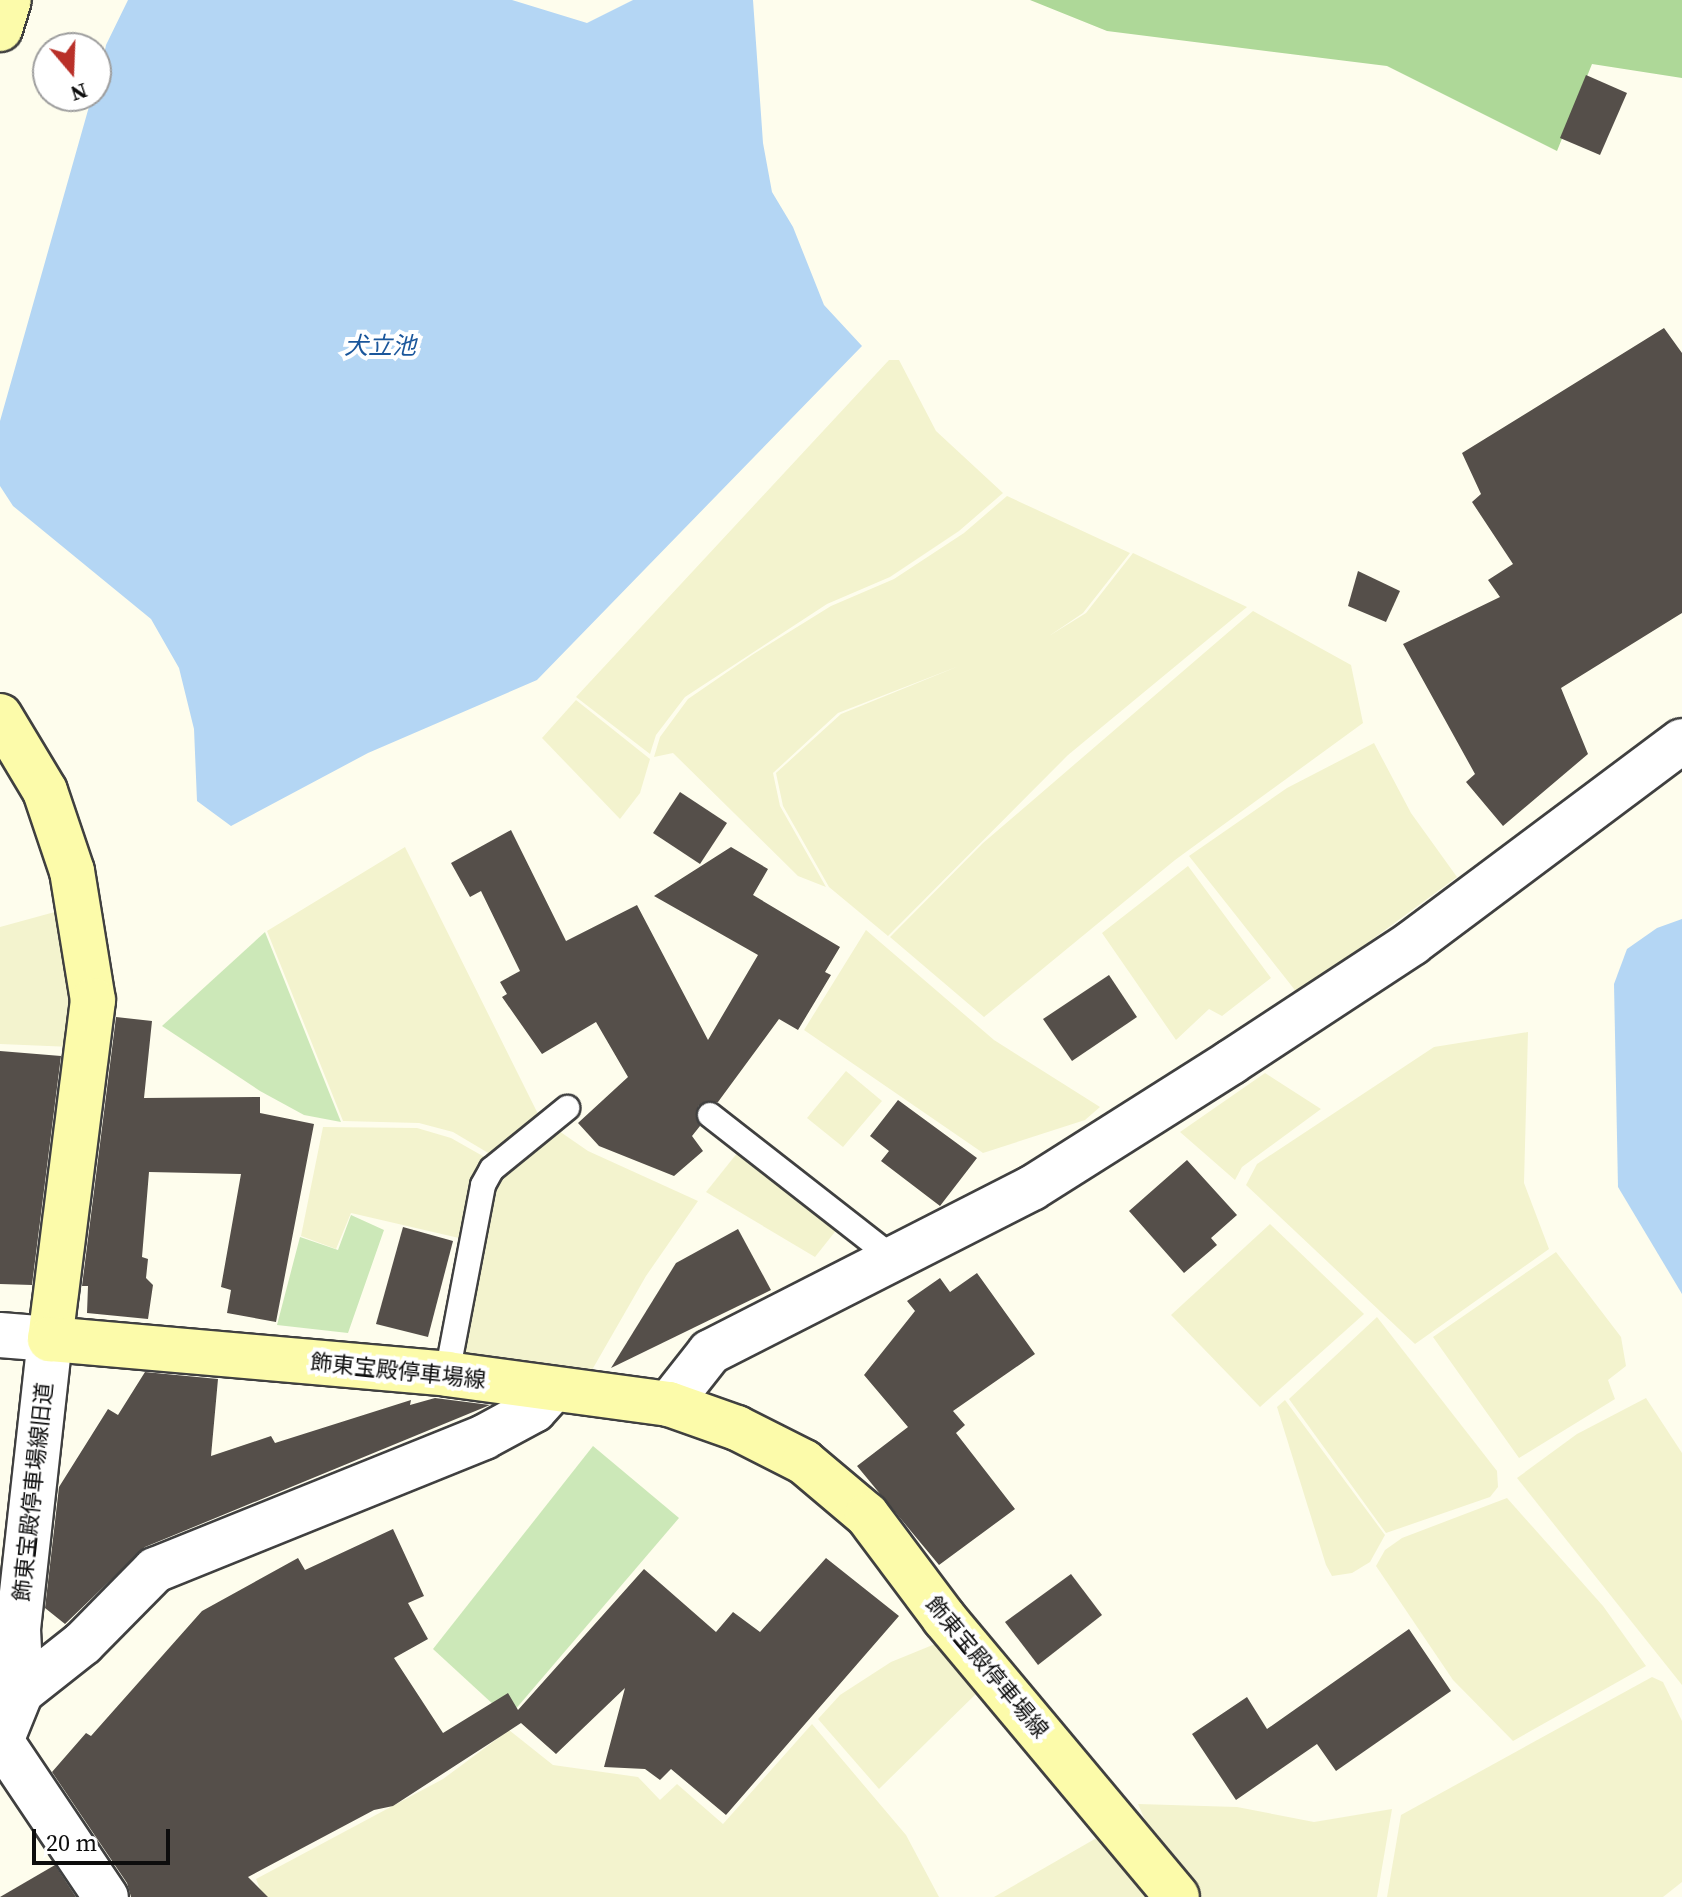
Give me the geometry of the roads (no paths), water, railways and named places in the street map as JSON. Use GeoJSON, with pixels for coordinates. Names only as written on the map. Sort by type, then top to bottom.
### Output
{"type":"FeatureCollection","features":[{"type":"Feature","properties":{"kind":"main road"},"geometry":{"type":"LineString","coordinates":[[0,29],[9,0]]}},
{"type":"Feature","properties":{"kind":"main road"},"geometry":{"type":"LineString","coordinates":[[0,716],[45,791],[72,871],[93,1000],[50,1339]]}},
{"type":"Feature","properties":{"kind":"main road","name":"飾東宝殿停車場線"},"geometry":{"type":"LineString","coordinates":[[50,1339],[447,1374],[669,1404],[737,1428],[804,1462],[867,1515],[944,1618],[1177,1897]]}},
{"type":"Feature","properties":{"kind":"street"},"geometry":{"type":"LineString","coordinates":[[669,1404],[710,1352],[1032,1188],[1231,1062],[1412,943],[1682,741]]}},
{"type":"Feature","properties":{"kind":"street"},"geometry":{"type":"LineString","coordinates":[[0,1335],[50,1339]]}},
{"type":"Feature","properties":{"kind":"street","name":"飾東宝殿停車場線旧道"},"geometry":{"type":"LineString","coordinates":[[50,1339],[18,1629],[1,1744],[106,1897]]}},
{"type":"Feature","properties":{"kind":"street"},"geometry":{"type":"LineString","coordinates":[[10,1690],[83,1643],[155,1570],[484,1437],[534,1410],[553,1389]]}},
{"type":"Feature","properties":{"kind":"lane"},"geometry":{"type":"LineString","coordinates":[[447,1374],[483,1185],[492,1169],[567,1108]]}},
{"type":"Feature","properties":{"kind":"lane"},"geometry":{"type":"LineString","coordinates":[[710,1115],[894,1259]]}},
{"type":"Feature","properties":{"kind":"water","name":"犬立池"},"geometry":{"type":"Polygon","coordinates":[[[128,0],[512,0],[587,23],[633,0],[753,0],[763,143],[772,192],[793,227],[824,305],[862,346],[537,680],[368,753],[231,826],[197,801],[194,729],[179,668],[151,619],[13,506],[0,486],[0,421],[87,112],[112,112],[112,33],[128,0]]]}},
{"type":"Feature","properties":{"kind":"water"},"geometry":{"type":"Polygon","coordinates":[[[1682,919],[1682,1294],[1618,1187],[1614,984],[1627,949],[1657,928],[1682,919]]]}}]}
